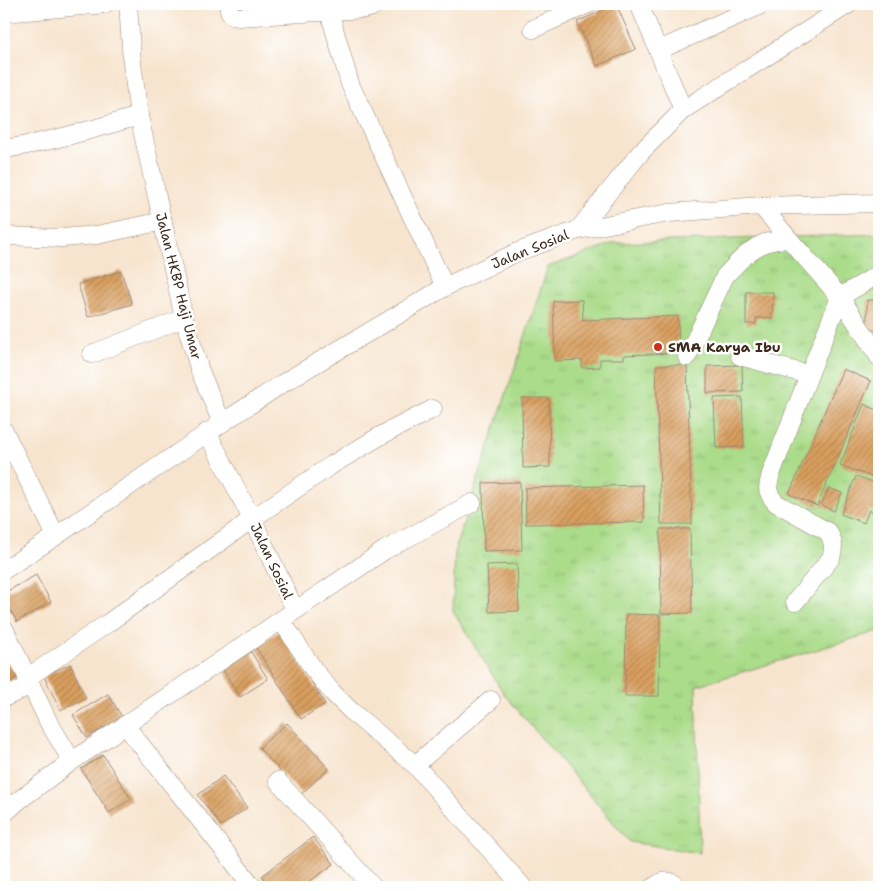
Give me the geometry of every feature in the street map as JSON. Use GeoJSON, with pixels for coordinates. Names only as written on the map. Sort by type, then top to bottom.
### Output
{"type":"FeatureCollection","features":[{"type":"Feature","properties":{"kind":"street"},"geometry":{"type":"LineString","coordinates":[[4,12],[105,4]]}},
{"type":"Feature","properties":{"kind":"street","name":"Jalan HKBP Haji Umar"},"geometry":{"type":"LineString","coordinates":[[128,4],[132,62],[139,116],[184,318],[200,371],[222,423]]}},
{"type":"Feature","properties":{"kind":"street"},"geometry":{"type":"LineString","coordinates":[[228,4],[230,14],[239,18],[365,10],[376,4]]}},
{"type":"Feature","properties":{"kind":"street"},"geometry":{"type":"LineString","coordinates":[[533,29],[588,4]]}},
{"type":"Feature","properties":{"kind":"street"},"geometry":{"type":"LineString","coordinates":[[639,4],[683,110]]}},
{"type":"Feature","properties":{"kind":"street"},"geometry":{"type":"LineString","coordinates":[[578,230],[641,152],[683,110],[849,4]]}},
{"type":"Feature","properties":{"kind":"street"},"geometry":{"type":"LineString","coordinates":[[659,50],[759,6]]}},
{"type":"Feature","properties":{"kind":"street"},"geometry":{"type":"LineString","coordinates":[[329,11],[350,84],[445,287]]}},
{"type":"Feature","properties":{"kind":"street"},"geometry":{"type":"LineString","coordinates":[[4,149],[68,136],[139,116]]}},
{"type":"Feature","properties":{"kind":"street","name":"Jalan Sosial"},"geometry":{"type":"LineString","coordinates":[[222,423],[288,380],[445,287],[515,253],[578,230],[670,213],[762,206],[879,203]]}},
{"type":"Feature","properties":{"kind":"street"},"geometry":{"type":"LineString","coordinates":[[762,206],[840,297],[879,357]]}},
{"type":"Feature","properties":{"kind":"street"},"geometry":{"type":"LineString","coordinates":[[4,236],[62,238],[163,221]]}},
{"type":"Feature","properties":{"kind":"street"},"geometry":{"type":"LineString","coordinates":[[687,357],[725,276],[754,249],[766,242],[789,239]]}},
{"type":"Feature","properties":{"kind":"street"},"geometry":{"type":"LineString","coordinates":[[795,602],[830,558],[833,550],[832,540],[828,532],[776,503],[768,491],[768,482],[840,297],[879,274]]}},
{"type":"Feature","properties":{"kind":"street"},"geometry":{"type":"LineString","coordinates":[[92,354],[184,318]]}},
{"type":"Feature","properties":{"kind":"street"},"geometry":{"type":"LineString","coordinates":[[740,356],[809,375]]}},
{"type":"Feature","properties":{"kind":"street"},"geometry":{"type":"LineString","coordinates":[[4,698],[29,682],[252,519],[330,466],[380,436],[433,409]]}},
{"type":"Feature","properties":{"kind":"street"},"geometry":{"type":"LineString","coordinates":[[4,570],[222,423]]}},
{"type":"Feature","properties":{"kind":"street"},"geometry":{"type":"LineString","coordinates":[[4,431],[56,536]]}},
{"type":"Feature","properties":{"kind":"street","name":"Jalan Sosial"},"geometry":{"type":"LineString","coordinates":[[207,432],[252,519],[288,615],[314,670],[352,712],[415,765],[523,887]]}},
{"type":"Feature","properties":{"kind":"street"},"geometry":{"type":"LineString","coordinates":[[4,814],[18,801],[72,761],[385,550],[472,503]]}},
{"type":"Feature","properties":{"kind":"street"},"geometry":{"type":"LineString","coordinates":[[4,628],[48,721],[72,761]]}},
{"type":"Feature","properties":{"kind":"street"},"geometry":{"type":"LineString","coordinates":[[415,765],[491,700]]}},
{"type":"Feature","properties":{"kind":"street"},"geometry":{"type":"LineString","coordinates":[[125,725],[252,887]]}},
{"type":"Feature","properties":{"kind":"street"},"geometry":{"type":"LineString","coordinates":[[278,781],[372,887]]}},
{"type":"Feature","properties":{"kind":"street"},"geometry":{"type":"LineString","coordinates":[[654,887],[664,881],[672,882],[678,887]]}},
{"type":"Feature","properties":{"kind":"green space"},"geometry":{"type":"Polygon","coordinates":[[[879,234],[879,631],[696,686],[700,853],[630,842],[504,694],[453,611],[455,549],[548,267],[614,243],[879,234]]]}},
{"type":"Feature","properties":{"kind":"building"},"geometry":{"type":"Polygon","coordinates":[[[616,4],[636,49],[597,66],[577,22],[616,4]]]}},
{"type":"Feature","properties":{"kind":"building"},"geometry":{"type":"Polygon","coordinates":[[[121,271],[132,304],[88,317],[78,284],[121,271]]]}},
{"type":"Feature","properties":{"kind":"building"},"geometry":{"type":"Polygon","coordinates":[[[746,292],[773,292],[772,318],[756,318],[756,324],[746,324],[746,292]]]}},
{"type":"Feature","properties":{"kind":"building"},"geometry":{"type":"Polygon","coordinates":[[[582,300],[583,320],[678,316],[679,353],[624,355],[624,359],[600,359],[600,367],[582,368],[582,360],[555,361],[553,301],[582,300]]]}},
{"type":"Feature","properties":{"kind":"building"},"geometry":{"type":"Polygon","coordinates":[[[867,300],[879,300],[879,330],[867,330],[867,300]]]}},
{"type":"Feature","properties":{"kind":"building"},"geometry":{"type":"Polygon","coordinates":[[[656,365],[687,365],[692,524],[661,524],[656,365]]]}},
{"type":"Feature","properties":{"kind":"building"},"geometry":{"type":"Polygon","coordinates":[[[742,365],[743,392],[707,393],[707,366],[742,365]]]}},
{"type":"Feature","properties":{"kind":"building"},"geometry":{"type":"Polygon","coordinates":[[[843,369],[871,381],[817,506],[789,494],[843,369]]]}},
{"type":"Feature","properties":{"kind":"building"},"geometry":{"type":"Polygon","coordinates":[[[742,397],[744,447],[716,448],[714,398],[742,397]]]}},
{"type":"Feature","properties":{"kind":"building"},"geometry":{"type":"Polygon","coordinates":[[[522,398],[549,398],[550,467],[523,468],[522,398]]]}},
{"type":"Feature","properties":{"kind":"building"},"geometry":{"type":"Polygon","coordinates":[[[864,404],[879,411],[879,473],[877,479],[840,465],[864,404]]]}},
{"type":"Feature","properties":{"kind":"building"},"geometry":{"type":"Polygon","coordinates":[[[856,476],[879,484],[879,514],[869,510],[864,523],[841,514],[856,476]]]}},
{"type":"Feature","properties":{"kind":"building"},"geometry":{"type":"Polygon","coordinates":[[[520,482],[522,550],[484,551],[483,483],[520,482]]]}},
{"type":"Feature","properties":{"kind":"building"},"geometry":{"type":"Polygon","coordinates":[[[643,485],[644,522],[526,524],[525,488],[643,485]]]}},
{"type":"Feature","properties":{"kind":"building"},"geometry":{"type":"Polygon","coordinates":[[[829,488],[842,493],[834,511],[821,505],[829,488]]]}},
{"type":"Feature","properties":{"kind":"building"},"geometry":{"type":"Polygon","coordinates":[[[660,529],[690,529],[692,613],[661,614],[660,529]]]}},
{"type":"Feature","properties":{"kind":"building"},"geometry":{"type":"Polygon","coordinates":[[[517,564],[519,611],[489,612],[487,565],[517,564]]]}},
{"type":"Feature","properties":{"kind":"building"},"geometry":{"type":"Polygon","coordinates":[[[36,575],[51,602],[17,622],[4,598],[4,593],[36,575]]]}},
{"type":"Feature","properties":{"kind":"building"},"geometry":{"type":"Polygon","coordinates":[[[626,614],[660,615],[659,696],[625,696],[626,614]]]}},
{"type":"Feature","properties":{"kind":"building"},"geometry":{"type":"Polygon","coordinates":[[[280,631],[325,704],[301,719],[255,646],[280,631]]]}},
{"type":"Feature","properties":{"kind":"building"},"geometry":{"type":"Polygon","coordinates":[[[10,651],[22,674],[4,685],[4,655],[10,651]]]}},
{"type":"Feature","properties":{"kind":"building"},"geometry":{"type":"Polygon","coordinates":[[[251,652],[268,679],[240,697],[223,670],[251,652]]]}},
{"type":"Feature","properties":{"kind":"building"},"geometry":{"type":"Polygon","coordinates":[[[70,664],[86,698],[60,710],[44,676],[70,664]]]}},
{"type":"Feature","properties":{"kind":"building"},"geometry":{"type":"Polygon","coordinates":[[[108,694],[122,717],[87,738],[73,715],[108,694]]]}},
{"type":"Feature","properties":{"kind":"building"},"geometry":{"type":"Polygon","coordinates":[[[287,723],[329,769],[301,794],[259,748],[287,723]]]}},
{"type":"Feature","properties":{"kind":"building"},"geometry":{"type":"Polygon","coordinates":[[[103,755],[131,799],[109,813],[81,769],[103,755]]]}},
{"type":"Feature","properties":{"kind":"building"},"geometry":{"type":"Polygon","coordinates":[[[223,776],[247,808],[221,826],[198,795],[223,776]]]}},
{"type":"Feature","properties":{"kind":"building"},"geometry":{"type":"Polygon","coordinates":[[[313,837],[334,864],[302,887],[270,887],[262,876],[313,837]]]}},
{"type":"Feature","properties":{"kind":"place","name":"SMA Karya Ibu"},"geometry":{"type":"Point","coordinates":[658,347]}}]}
